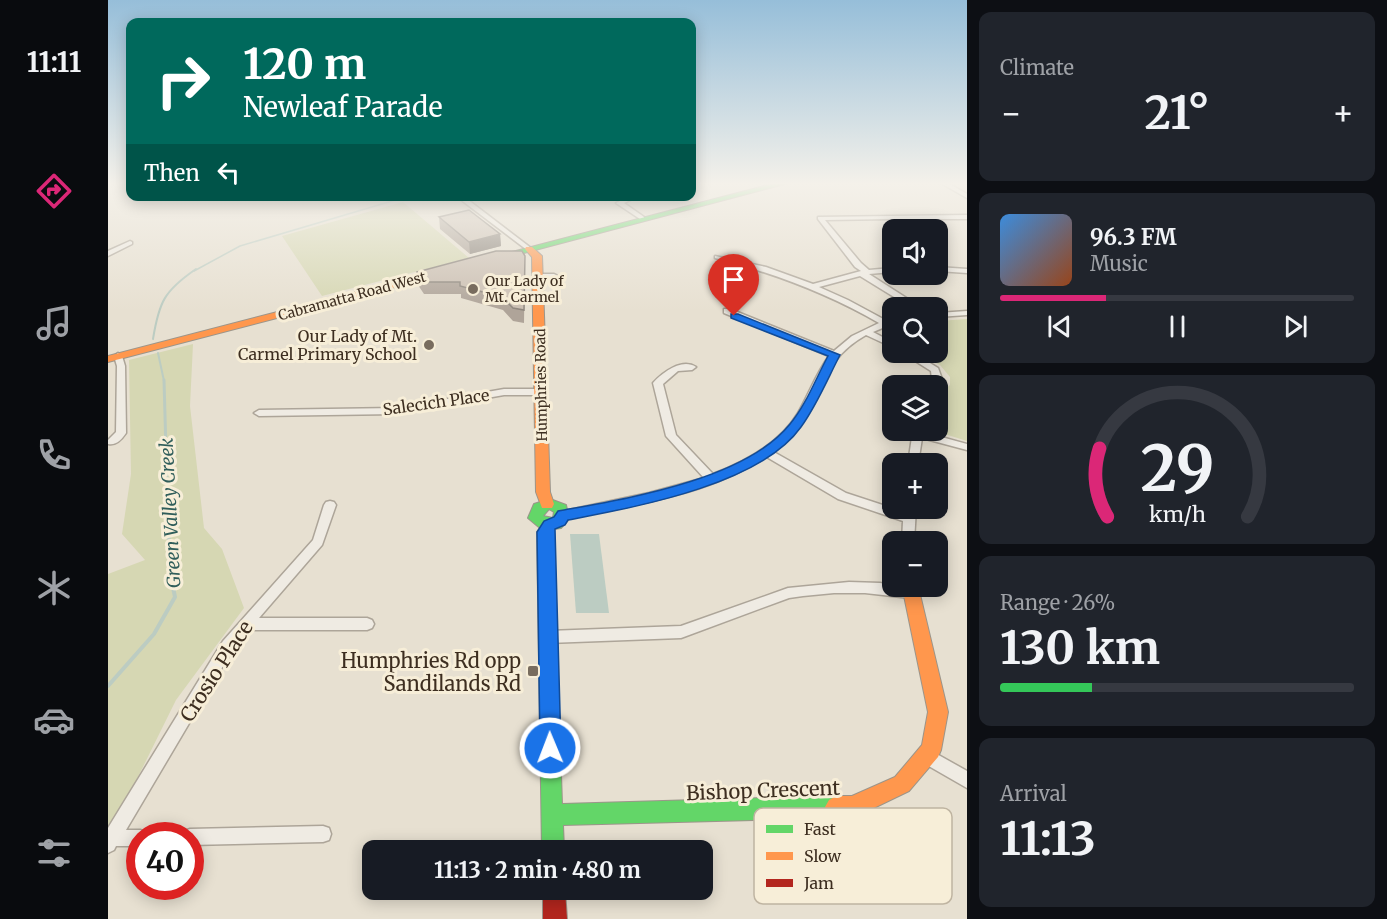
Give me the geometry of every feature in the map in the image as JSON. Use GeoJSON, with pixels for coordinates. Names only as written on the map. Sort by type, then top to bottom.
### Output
{"type":"FeatureCollection","features":[{"type":"Feature","properties":{"kind":"street"},"geometry":{"type":"LineString","coordinates":[[497,225],[529,249]]}},
{"type":"Feature","properties":{"kind":"street"},"geometry":{"type":"LineString","coordinates":[[595,232],[619,225]]}},
{"type":"Feature","properties":{"kind":"street"},"geometry":{"type":"LineString","coordinates":[[492,259],[623,225]]}},
{"type":"Feature","properties":{"kind":"street"},"geometry":{"type":"LineString","coordinates":[[826,225],[864,272],[902,297]]}},
{"type":"Feature","properties":{"kind":"street"},"geometry":{"type":"LineString","coordinates":[[108,254],[130,243]]}},
{"type":"Feature","properties":{"kind":"street","name":"Humphries Road"},"geometry":{"type":"LineString","coordinates":[[529,249],[537,256],[543,492],[547,504]]}},
{"type":"Feature","properties":{"kind":"street"},"geometry":{"type":"LineString","coordinates":[[717,257],[816,285],[882,319]]}},
{"type":"Feature","properties":{"kind":"street","name":"Cabramatta Road West"},"geometry":{"type":"LineString","coordinates":[[113,358],[458,268]]}},
{"type":"Feature","properties":{"kind":"street"},"geometry":{"type":"LineString","coordinates":[[948,270],[967,271]]}},
{"type":"Feature","properties":{"kind":"street"},"geometry":{"type":"LineString","coordinates":[[816,285],[864,272],[882,271]]}},
{"type":"Feature","properties":{"kind":"street"},"geometry":{"type":"LineString","coordinates":[[537,276],[554,276]]}},
{"type":"Feature","properties":{"kind":"street"},"geometry":{"type":"LineString","coordinates":[[727,311],[835,355]]}},
{"type":"Feature","properties":{"kind":"street"},"geometry":{"type":"LineString","coordinates":[[948,314],[967,313]]}},
{"type":"Feature","properties":{"kind":"street"},"geometry":{"type":"LineString","coordinates":[[564,515],[558,506],[547,504],[538,508],[535,514],[538,521],[549,525],[560,521],[564,515],[671,492],[711,479],[740,467],[766,452],[796,425],[835,355],[867,332],[882,326]]}},
{"type":"Feature","properties":{"kind":"street"},"geometry":{"type":"LineString","coordinates":[[867,332],[882,340]]}},
{"type":"Feature","properties":{"kind":"street"},"geometry":{"type":"LineString","coordinates":[[112,442],[121,433],[121,366],[113,358]]}},
{"type":"Feature","properties":{"kind":"street"},"geometry":{"type":"LineString","coordinates":[[923,363],[935,370],[936,375]]}},
{"type":"Feature","properties":{"kind":"street"},"geometry":{"type":"LineString","coordinates":[[692,367],[675,369],[658,382],[671,436],[711,479]]}},
{"type":"Feature","properties":{"kind":"street","name":"Salecich Place"},"geometry":{"type":"LineString","coordinates":[[259,413],[396,411],[504,392],[541,392]]}},
{"type":"Feature","properties":{"kind":"street"},"geometry":{"type":"LineString","coordinates":[[947,441],[967,447]]}},
{"type":"Feature","properties":{"kind":"street"},"geometry":{"type":"LineString","coordinates":[[766,452],[842,496],[882,506]]}},
{"type":"Feature","properties":{"kind":"street","name":"Crosio Place"},"geometry":{"type":"LineString","coordinates":[[109,841],[228,645],[318,542],[330,505]]}},
{"type":"Feature","properties":{"kind":"street"},"geometry":{"type":"LineString","coordinates":[[549,525],[545,532],[553,840]]}},
{"type":"Feature","properties":{"kind":"street"},"geometry":{"type":"LineString","coordinates":[[548,637],[681,632],[788,593],[804,590],[882,588]]}},
{"type":"Feature","properties":{"kind":"street","name":"Bishop Crescent"},"geometry":{"type":"LineString","coordinates":[[815,808],[853,807],[902,784],[931,750],[936,735],[938,712],[912,597]]}},
{"type":"Feature","properties":{"kind":"street"},"geometry":{"type":"LineString","coordinates":[[245,624],[367,624]]}},
{"type":"Feature","properties":{"kind":"street"},"geometry":{"type":"LineString","coordinates":[[926,756],[967,780]]}},
{"type":"Feature","properties":{"kind":"street","name":"Bishop Crescent"},"geometry":{"type":"LineString","coordinates":[[552,815],[754,810]]}},
{"type":"Feature","properties":{"kind":"street"},"geometry":{"type":"LineString","coordinates":[[204,837],[323,834]]}},
{"type":"Feature","properties":{"kind":"street"},"geometry":{"type":"LineString","coordinates":[[109,841],[126,839]]}},
{"type":"Feature","properties":{"kind":"street"},"geometry":{"type":"LineString","coordinates":[[554,900],[555,919]]}},
{"type":"Feature","properties":{"kind":"green space"},"geometry":{"type":"Polygon","coordinates":[[[322,225],[430,225],[469,258],[322,296],[282,236],[322,225]]]}},
{"type":"Feature","properties":{"kind":"green space"},"geometry":{"type":"Polygon","coordinates":[[[967,319],[967,441],[948,435],[950,377],[936,363],[948,363],[948,320],[967,319]]]}},
{"type":"Feature","properties":{"kind":"green space"},"geometry":{"type":"Polygon","coordinates":[[[193,344],[190,406],[204,528],[222,549],[244,608],[176,700],[133,787],[108,827],[108,574],[145,560],[122,534],[131,474],[129,360],[193,344]]]}},
{"type":"Feature","properties":{"kind":"shaded area"},"geometry":{"type":"Polygon","coordinates":[[[570,534],[599,534],[609,613],[576,613],[570,534]]]}},
{"type":"Feature","properties":{"kind":"building"},"geometry":{"type":"Polygon","coordinates":[[[448,225],[488,225],[500,234],[469,242],[448,225]]]}},
{"type":"Feature","properties":{"kind":"building","name":"Our Lady of Mt. Carmel"},"geometry":{"type":"Polygon","coordinates":[[[496,251],[522,251],[525,256],[524,310],[513,308],[502,297],[460,286],[460,282],[423,282],[417,272],[496,251]]]}},
{"type":"Feature","properties":{"kind":"waterway","name":"Green Valley Creek"},"geometry":{"type":"LineString","coordinates":[[194,271],[240,246],[311,225]]}},
{"type":"Feature","properties":{"kind":"waterway","name":"Green Valley Creek"},"geometry":{"type":"LineString","coordinates":[[153,339],[165,298],[177,284],[196,269]]}},
{"type":"Feature","properties":{"kind":"waterway","name":"Green Valley Creek"},"geometry":{"type":"LineString","coordinates":[[158,353],[164,381]]}},
{"type":"Feature","properties":{"kind":"waterway","name":"Green Valley Creek"},"geometry":{"type":"LineString","coordinates":[[164,380],[168,521]]}},
{"type":"Feature","properties":{"kind":"waterway","name":"Green Valley Creek"},"geometry":{"type":"LineString","coordinates":[[108,686],[154,634],[175,597],[170,573],[168,520]]}},
{"type":"Feature","properties":{"kind":"traffic: fast"},"geometry":{"type":"LineString","coordinates":[[502,256],[623,225]]}},
{"type":"Feature","properties":{"kind":"traffic: fast"},"geometry":{"type":"LineString","coordinates":[[550,504],[561,509],[562,519],[556,524],[542,523],[535,518],[540,508],[550,504]]}},
{"type":"Feature","properties":{"kind":"traffic: fast"},"geometry":{"type":"LineString","coordinates":[[549,525],[545,532],[553,840]]}},
{"type":"Feature","properties":{"kind":"traffic: fast"},"geometry":{"type":"LineString","coordinates":[[800,808],[836,807]]}},
{"type":"Feature","properties":{"kind":"traffic: fast"},"geometry":{"type":"LineString","coordinates":[[552,815],[754,809]]}},
{"type":"Feature","properties":{"kind":"traffic: slow"},"geometry":{"type":"LineString","coordinates":[[529,249],[537,256],[543,492],[547,504]]}},
{"type":"Feature","properties":{"kind":"traffic: slow"},"geometry":{"type":"LineString","coordinates":[[108,359],[439,273]]}},
{"type":"Feature","properties":{"kind":"traffic: slow"},"geometry":{"type":"LineString","coordinates":[[836,807],[853,807],[902,784],[931,750],[938,712],[912,597]]}},
{"type":"Feature","properties":{"kind":"traffic: jam"},"geometry":{"type":"LineString","coordinates":[[554,900],[555,919]]}},
{"type":"Feature","properties":{"kind":"place","name":"Our Lady of Mt. Carmel"},"geometry":{"type":"Point","coordinates":[473,289]}},
{"type":"Feature","properties":{"kind":"place","name":"Our Lady of Mt. Carmel Primary School"},"geometry":{"type":"Point","coordinates":[429,345]}},
{"type":"Feature","properties":{"kind":"place","name":"Humphries Rd opp Sandilands Rd"},"geometry":{"type":"Point","coordinates":[533,671]}},
{"type":"Feature","properties":{"kind":"route"},"geometry":{"type":"LineString","coordinates":[[550,748],[545,532],[549,525],[556,524],[564,515],[619,505],[693,486],[751,461],[783,439],[796,425],[817,390],[825,368],[835,355],[734,316]]}}]}
